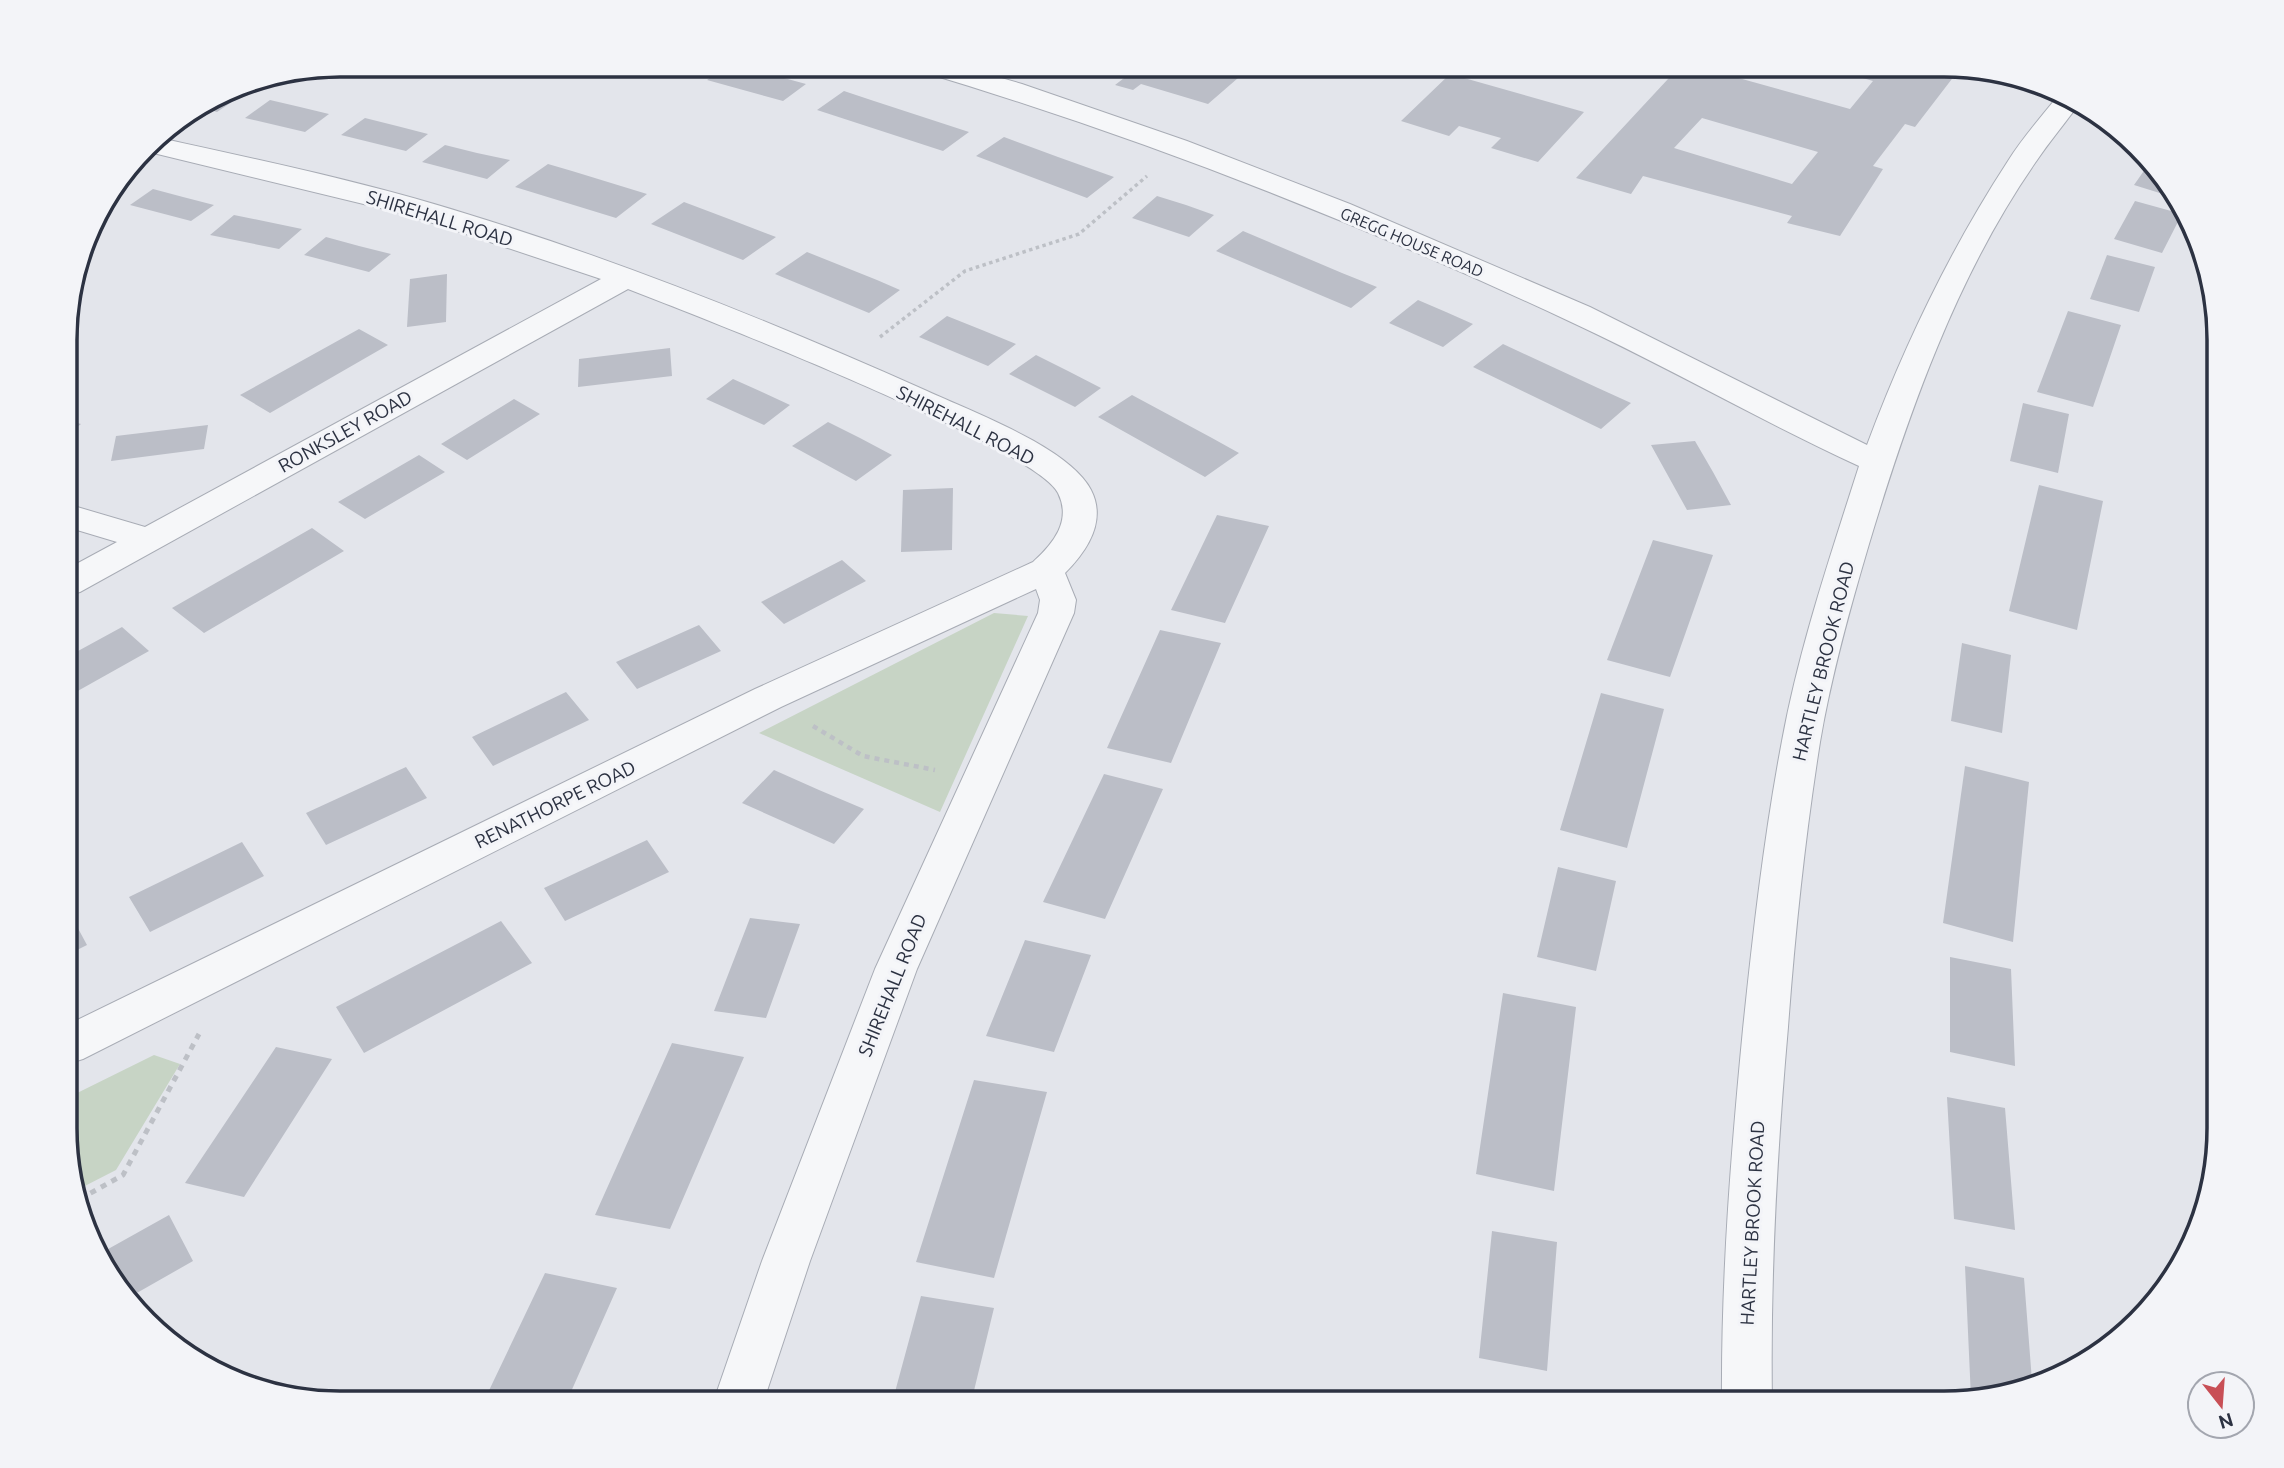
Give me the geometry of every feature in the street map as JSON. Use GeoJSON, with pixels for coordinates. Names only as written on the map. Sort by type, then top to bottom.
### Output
{"type":"FeatureCollection","features":[{"type":"Feature","properties":{"kind":"street","name":"GREGG HOUSE ROAD"},"geometry":{"type":"LineString","coordinates":[[994,77],[1287,189],[1569,310],[1706,376],[1825,439],[1877,462]]}},
{"type":"Feature","properties":{"kind":"street","name":"HARTLEY BROOK ROAD"},"geometry":{"type":"LineString","coordinates":[[1747,1391],[1746,1323],[1756,1135],[1778,909],[1801,740],[1835,599],[1877,462],[1909,375],[1969,249],[2021,162],[2064,106]]}},
{"type":"Feature","properties":{"kind":"street","name":"SHIREHALL ROAD"},"geometry":{"type":"LineString","coordinates":[[162,147],[334,187],[457,220],[625,279],[844,365],[992,433],[1053,469],[1073,489],[1079,512],[1077,533],[1066,553],[1046,570],[1058,600],[1056,613],[896,969],[786,1261],[742,1391]]}},
{"type":"Feature","properties":{"kind":"street","name":"RONKSLEY ROAD"},"geometry":{"type":"LineString","coordinates":[[77,578],[625,279]]}},
{"type":"Feature","properties":{"kind":"street"},"geometry":{"type":"LineString","coordinates":[[77,518],[147,539]]}},
{"type":"Feature","properties":{"kind":"street","name":"RENATHORPE ROAD"},"geometry":{"type":"LineString","coordinates":[[77,1041],[768,698],[1046,570]]}},
{"type":"Feature","properties":{"kind":"path"},"geometry":{"type":"LineString","coordinates":[[844,365],[965,271],[1079,234],[1180,149]]}},
{"type":"Feature","properties":{"kind":"path"},"geometry":{"type":"LineString","coordinates":[[768,698],[863,756],[981,778]]}},
{"type":"Feature","properties":{"kind":"path"},"geometry":{"type":"LineString","coordinates":[[86,1196],[123,1175],[200,1033]]}},
{"type":"Feature","properties":{"kind":"green space"},"geometry":{"type":"Polygon","coordinates":[[[994,613],[1028,616],[940,812],[759,733],[994,613]]]}},
{"type":"Feature","properties":{"kind":"green space"},"geometry":{"type":"Polygon","coordinates":[[[154,1055],[180,1064],[116,1170],[84,1187],[79,1163],[77,1093],[154,1055]]]}},
{"type":"Feature","properties":{"kind":"building"},"geometry":{"type":"Polygon","coordinates":[[[711,77],[781,77],[806,84],[783,101],[707,80],[711,77]]]}},
{"type":"Feature","properties":{"kind":"building"},"geometry":{"type":"Polygon","coordinates":[[[1125,77],[1239,77],[1208,104],[1141,84],[1133,90],[1115,85],[1125,77]]]}},
{"type":"Feature","properties":{"kind":"building"},"geometry":{"type":"Polygon","coordinates":[[[1447,77],[1461,77],[1584,112],[1538,162],[1491,148],[1501,138],[1459,126],[1449,136],[1401,121],[1447,77]]]}},
{"type":"Feature","properties":{"kind":"building"},"geometry":{"type":"Polygon","coordinates":[[[1670,77],[1735,77],[1850,109],[1873,81],[1859,77],[1953,78],[1915,127],[1905,124],[1873,166],[1883,169],[1840,236],[1787,223],[1792,216],[1643,176],[1631,194],[1576,178],[1670,77]],[[1702,118],[1674,148],[1792,184],[1818,152],[1702,118]]]}},
{"type":"Feature","properties":{"kind":"building"},"geometry":{"type":"Polygon","coordinates":[[[844,91],[969,132],[943,151],[817,110],[844,91]]]}},
{"type":"Feature","properties":{"kind":"building"},"geometry":{"type":"Polygon","coordinates":[[[239,97],[217,112],[211,110],[239,97]]]}},
{"type":"Feature","properties":{"kind":"building"},"geometry":{"type":"Polygon","coordinates":[[[270,100],[329,114],[305,132],[245,118],[270,100]]]}},
{"type":"Feature","properties":{"kind":"building"},"geometry":{"type":"Polygon","coordinates":[[[365,118],[428,134],[406,151],[341,135],[365,118]]]}},
{"type":"Feature","properties":{"kind":"building"},"geometry":{"type":"Polygon","coordinates":[[[1004,137],[1114,177],[1087,198],[976,156],[1004,137]]]}},
{"type":"Feature","properties":{"kind":"building"},"geometry":{"type":"Polygon","coordinates":[[[445,145],[510,160],[487,179],[422,162],[445,145]]]}},
{"type":"Feature","properties":{"kind":"building"},"geometry":{"type":"Polygon","coordinates":[[[548,164],[647,194],[616,218],[515,187],[548,164]]]}},
{"type":"Feature","properties":{"kind":"building"},"geometry":{"type":"Polygon","coordinates":[[[2145,170],[2163,194],[2134,185],[2145,170]]]}},
{"type":"Feature","properties":{"kind":"building"},"geometry":{"type":"Polygon","coordinates":[[[153,189],[214,205],[191,221],[130,205],[153,189]]]}},
{"type":"Feature","properties":{"kind":"building"},"geometry":{"type":"Polygon","coordinates":[[[1157,196],[1214,215],[1189,237],[1132,218],[1157,196]]]}},
{"type":"Feature","properties":{"kind":"building"},"geometry":{"type":"Polygon","coordinates":[[[2135,201],[2174,212],[2178,221],[2162,253],[2114,239],[2135,201]]]}},
{"type":"Feature","properties":{"kind":"building"},"geometry":{"type":"Polygon","coordinates":[[[684,202],[776,237],[743,260],[651,224],[684,202]]]}},
{"type":"Feature","properties":{"kind":"building"},"geometry":{"type":"Polygon","coordinates":[[[234,215],[302,229],[279,249],[210,235],[234,215]]]}},
{"type":"Feature","properties":{"kind":"building"},"geometry":{"type":"Polygon","coordinates":[[[1243,231],[1377,287],[1351,308],[1216,251],[1243,231]]]}},
{"type":"Feature","properties":{"kind":"building"},"geometry":{"type":"Polygon","coordinates":[[[326,237],[391,254],[369,272],[304,255],[326,237]]]}},
{"type":"Feature","properties":{"kind":"building"},"geometry":{"type":"Polygon","coordinates":[[[807,252],[900,290],[869,313],[775,274],[807,252]]]}},
{"type":"Feature","properties":{"kind":"building"},"geometry":{"type":"Polygon","coordinates":[[[2107,255],[2155,267],[2139,312],[2090,299],[2107,255]]]}},
{"type":"Feature","properties":{"kind":"building"},"geometry":{"type":"Polygon","coordinates":[[[447,274],[446,322],[407,327],[410,279],[447,274]]]}},
{"type":"Feature","properties":{"kind":"building"},"geometry":{"type":"Polygon","coordinates":[[[1418,300],[1473,324],[1443,347],[1389,323],[1418,300]]]}},
{"type":"Feature","properties":{"kind":"building"},"geometry":{"type":"Polygon","coordinates":[[[2068,311],[2121,325],[2093,407],[2037,392],[2068,311]]]}},
{"type":"Feature","properties":{"kind":"building"},"geometry":{"type":"Polygon","coordinates":[[[947,316],[1016,344],[988,366],[919,337],[947,316]]]}},
{"type":"Feature","properties":{"kind":"building"},"geometry":{"type":"Polygon","coordinates":[[[359,329],[388,345],[270,413],[240,395],[359,329]]]}},
{"type":"Feature","properties":{"kind":"building"},"geometry":{"type":"Polygon","coordinates":[[[1503,344],[1631,403],[1601,429],[1473,367],[1503,344]]]}},
{"type":"Feature","properties":{"kind":"building"},"geometry":{"type":"Polygon","coordinates":[[[670,348],[672,376],[578,387],[579,359],[670,348]]]}},
{"type":"Feature","properties":{"kind":"building"},"geometry":{"type":"Polygon","coordinates":[[[1036,355],[1101,388],[1075,407],[1009,374],[1036,355]]]}},
{"type":"Feature","properties":{"kind":"building"},"geometry":{"type":"Polygon","coordinates":[[[733,379],[790,405],[764,425],[706,399],[733,379]]]}},
{"type":"Feature","properties":{"kind":"building"},"geometry":{"type":"Polygon","coordinates":[[[1132,395],[1239,453],[1205,477],[1098,417],[1132,395]]]}},
{"type":"Feature","properties":{"kind":"building"},"geometry":{"type":"Polygon","coordinates":[[[514,399],[540,414],[467,460],[441,444],[514,399]]]}},
{"type":"Feature","properties":{"kind":"building"},"geometry":{"type":"Polygon","coordinates":[[[2023,403],[2069,414],[2058,473],[2010,461],[2023,403]]]}},
{"type":"Feature","properties":{"kind":"building"},"geometry":{"type":"Polygon","coordinates":[[[828,422],[892,455],[856,481],[792,446],[828,422]]]}},
{"type":"Feature","properties":{"kind":"building"},"geometry":{"type":"Polygon","coordinates":[[[208,425],[204,449],[111,461],[116,436],[208,425]]]}},
{"type":"Feature","properties":{"kind":"building"},"geometry":{"type":"Polygon","coordinates":[[[1695,441],[1731,505],[1687,510],[1651,445],[1695,441]]]}},
{"type":"Feature","properties":{"kind":"building"},"geometry":{"type":"Polygon","coordinates":[[[419,455],[445,472],[365,519],[338,502],[419,455]]]}},
{"type":"Feature","properties":{"kind":"building"},"geometry":{"type":"Polygon","coordinates":[[[2039,485],[2103,501],[2077,630],[2009,611],[2039,485]]]}},
{"type":"Feature","properties":{"kind":"building"},"geometry":{"type":"Polygon","coordinates":[[[953,488],[952,550],[901,552],[903,490],[953,488]]]}},
{"type":"Feature","properties":{"kind":"building"},"geometry":{"type":"Polygon","coordinates":[[[1217,515],[1269,526],[1225,623],[1171,610],[1217,515]]]}},
{"type":"Feature","properties":{"kind":"building"},"geometry":{"type":"Polygon","coordinates":[[[312,528],[344,551],[204,633],[172,608],[312,528]]]}},
{"type":"Feature","properties":{"kind":"building"},"geometry":{"type":"Polygon","coordinates":[[[1653,540],[1713,555],[1670,677],[1607,660],[1653,540]]]}},
{"type":"Feature","properties":{"kind":"building"},"geometry":{"type":"Polygon","coordinates":[[[842,560],[866,581],[784,624],[761,602],[842,560]]]}},
{"type":"Feature","properties":{"kind":"building"},"geometry":{"type":"Polygon","coordinates":[[[699,625],[721,651],[637,689],[616,662],[699,625]]]}},
{"type":"Feature","properties":{"kind":"building"},"geometry":{"type":"Polygon","coordinates":[[[122,627],[149,651],[77,691],[77,652],[122,627]]]}},
{"type":"Feature","properties":{"kind":"building"},"geometry":{"type":"Polygon","coordinates":[[[1160,630],[1221,643],[1171,763],[1107,748],[1160,630]]]}},
{"type":"Feature","properties":{"kind":"building"},"geometry":{"type":"Polygon","coordinates":[[[1962,643],[2011,655],[2002,733],[1951,721],[1962,643]]]}},
{"type":"Feature","properties":{"kind":"building"},"geometry":{"type":"Polygon","coordinates":[[[566,692],[589,720],[493,766],[472,737],[566,692]]]}},
{"type":"Feature","properties":{"kind":"building"},"geometry":{"type":"Polygon","coordinates":[[[1601,693],[1664,709],[1627,848],[1560,830],[1601,693]]]}},
{"type":"Feature","properties":{"kind":"building"},"geometry":{"type":"Polygon","coordinates":[[[1965,766],[2029,782],[2013,942],[1943,923],[1965,766]]]}},
{"type":"Feature","properties":{"kind":"building"},"geometry":{"type":"Polygon","coordinates":[[[406,767],[427,798],[326,845],[306,813],[406,767]]]}},
{"type":"Feature","properties":{"kind":"building"},"geometry":{"type":"Polygon","coordinates":[[[774,770],[864,809],[834,844],[742,803],[774,770]]]}},
{"type":"Feature","properties":{"kind":"building"},"geometry":{"type":"Polygon","coordinates":[[[1104,774],[1163,789],[1105,919],[1043,902],[1104,774]]]}},
{"type":"Feature","properties":{"kind":"building"},"geometry":{"type":"Polygon","coordinates":[[[647,840],[669,872],[565,921],[544,888],[647,840]]]}},
{"type":"Feature","properties":{"kind":"building"},"geometry":{"type":"Polygon","coordinates":[[[242,842],[264,876],[150,932],[129,897],[242,842]]]}},
{"type":"Feature","properties":{"kind":"building"},"geometry":{"type":"Polygon","coordinates":[[[1558,867],[1616,881],[1596,971],[1537,957],[1558,867]]]}},
{"type":"Feature","properties":{"kind":"building"},"geometry":{"type":"Polygon","coordinates":[[[750,918],[800,924],[766,1018],[714,1011],[750,918]]]}},
{"type":"Feature","properties":{"kind":"building"},"geometry":{"type":"Polygon","coordinates":[[[501,921],[532,963],[364,1053],[336,1007],[501,921]]]}},
{"type":"Feature","properties":{"kind":"building"},"geometry":{"type":"Polygon","coordinates":[[[77,926],[87,945],[77,950],[77,926]]]}},
{"type":"Feature","properties":{"kind":"building"},"geometry":{"type":"Polygon","coordinates":[[[1025,940],[1091,955],[1054,1052],[986,1036],[1025,940]]]}},
{"type":"Feature","properties":{"kind":"building"},"geometry":{"type":"Polygon","coordinates":[[[1950,957],[2011,969],[2015,1066],[1950,1052],[1950,957]]]}},
{"type":"Feature","properties":{"kind":"building"},"geometry":{"type":"Polygon","coordinates":[[[1503,993],[1576,1007],[1554,1191],[1476,1174],[1503,993]]]}},
{"type":"Feature","properties":{"kind":"building"},"geometry":{"type":"Polygon","coordinates":[[[672,1043],[744,1057],[670,1229],[595,1215],[672,1043]]]}},
{"type":"Feature","properties":{"kind":"building"},"geometry":{"type":"Polygon","coordinates":[[[276,1047],[332,1059],[244,1197],[185,1183],[276,1047]]]}},
{"type":"Feature","properties":{"kind":"building"},"geometry":{"type":"Polygon","coordinates":[[[974,1080],[1047,1092],[994,1278],[916,1262],[974,1080]]]}},
{"type":"Feature","properties":{"kind":"building"},"geometry":{"type":"Polygon","coordinates":[[[1947,1097],[2005,1108],[2015,1230],[1954,1219],[1947,1097]]]}},
{"type":"Feature","properties":{"kind":"building"},"geometry":{"type":"Polygon","coordinates":[[[169,1215],[193,1261],[136,1294],[107,1250],[169,1215]]]}},
{"type":"Feature","properties":{"kind":"building"},"geometry":{"type":"Polygon","coordinates":[[[1492,1231],[1557,1242],[1547,1371],[1479,1358],[1492,1231]]]}},
{"type":"Feature","properties":{"kind":"building"},"geometry":{"type":"Polygon","coordinates":[[[1965,1266],[2024,1278],[2032,1376],[1971,1389],[1965,1266]]]}},
{"type":"Feature","properties":{"kind":"building"},"geometry":{"type":"Polygon","coordinates":[[[545,1273],[617,1288],[571,1391],[489,1391],[545,1273]]]}},
{"type":"Feature","properties":{"kind":"building"},"geometry":{"type":"Polygon","coordinates":[[[921,1296],[994,1308],[974,1391],[895,1391],[921,1296]]]}}]}
